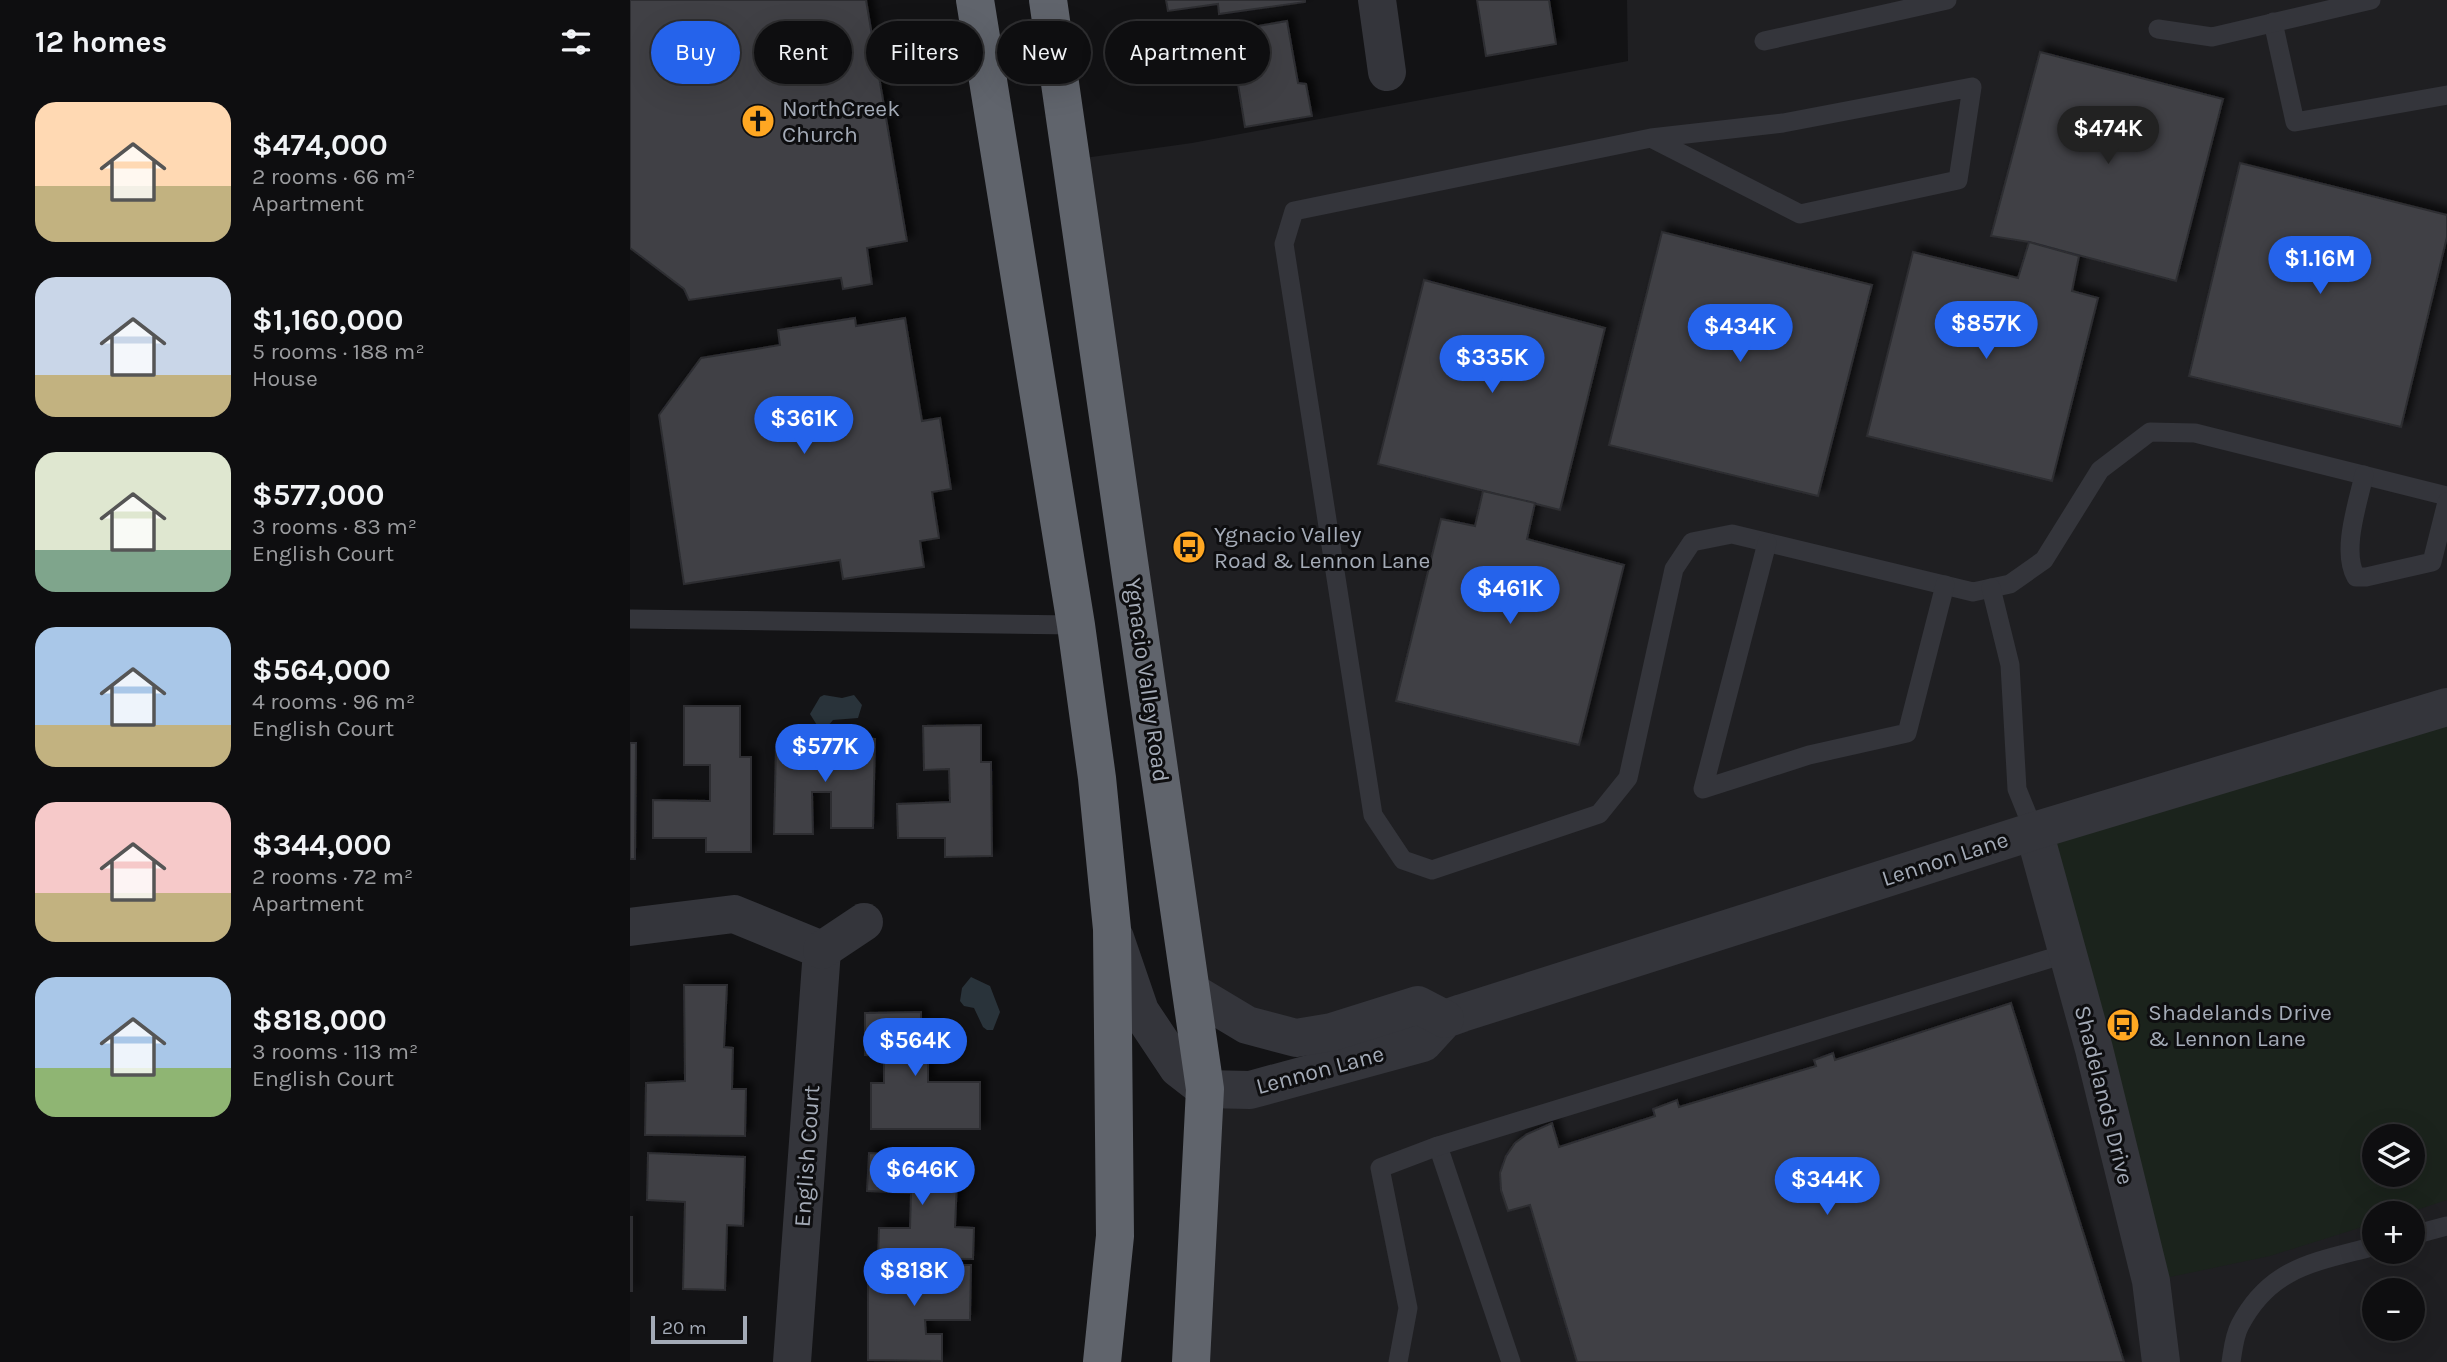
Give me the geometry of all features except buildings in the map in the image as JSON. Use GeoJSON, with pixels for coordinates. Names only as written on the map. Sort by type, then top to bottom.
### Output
{"type":"FeatureCollection","features":[{"type":"Feature","properties":{"kind":"highway"},"geometry":{"type":"LineString","coordinates":[[975,0],[1076,625],[1097,778],[1112,929],[1115,1236],[1102,1362]]}},
{"type":"Feature","properties":{"kind":"highway","name":"Ygnacio Valley Road"},"geometry":{"type":"LineString","coordinates":[[1048,0],[1205,1089],[1191,1362]]}},
{"type":"Feature","properties":{"kind":"street"},"geometry":{"type":"LineString","coordinates":[[1377,0],[1387,72]]}},
{"type":"Feature","properties":{"kind":"street","name":"Lennon Lane"},"geometry":{"type":"LineString","coordinates":[[1205,1089],[1250,1090],[1423,1042],[1445,1018],[2034,831],[2447,707]]}},
{"type":"Feature","properties":{"kind":"street","name":"Shadelands Drive"},"geometry":{"type":"LineString","coordinates":[[2034,831],[2068,953],[2151,1281],[2161,1362]]}},
{"type":"Feature","properties":{"kind":"street"},"geometry":{"type":"LineString","coordinates":[[630,927],[734,914],[822,950],[864,922]]}},
{"type":"Feature","properties":{"kind":"street"},"geometry":{"type":"LineString","coordinates":[[1112,929],[1140,1011],[1178,1068],[1205,1089]]}},
{"type":"Feature","properties":{"kind":"street","name":"English Court"},"geometry":{"type":"LineString","coordinates":[[792,1362],[822,950]]}},
{"type":"Feature","properties":{"kind":"street","name":"Lennon Lane"},"geometry":{"type":"LineString","coordinates":[[1192,992],[1247,1025],[1296,1038],[1332,1032],[1418,1005],[1445,1018]]}},
{"type":"Feature","properties":{"kind":"lane"},"geometry":{"type":"LineString","coordinates":[[1764,41],[1947,0]]}},
{"type":"Feature","properties":{"kind":"lane"},"geometry":{"type":"LineString","coordinates":[[2158,29],[2212,37],[2371,0]]}},
{"type":"Feature","properties":{"kind":"lane"},"geometry":{"type":"LineString","coordinates":[[2273,22],[2295,122],[2447,95]]}},
{"type":"Feature","properties":{"kind":"lane"},"geometry":{"type":"LineString","coordinates":[[1651,138],[1800,214],[1958,180],[1972,87],[1783,123],[1651,138],[1294,211],[1284,244],[1373,815],[1403,860],[1432,870],[1599,814],[1628,778],[1674,569],[1692,542],[1732,534],[1973,592],[2010,584],[2044,561],[2100,470],[2150,432],[2195,433],[2447,496]]}},
{"type":"Feature","properties":{"kind":"lane"},"geometry":{"type":"LineString","coordinates":[[2364,475],[2349,548],[2352,570],[2356,577],[2432,562],[2447,502]]}},
{"type":"Feature","properties":{"kind":"lane"},"geometry":{"type":"LineString","coordinates":[[1767,543],[1703,789],[1809,755],[1908,733],[1945,585]]}},
{"type":"Feature","properties":{"kind":"lane"},"geometry":{"type":"LineString","coordinates":[[1991,588],[2010,665],[2017,789],[2034,831]]}},
{"type":"Feature","properties":{"kind":"lane"},"geometry":{"type":"LineString","coordinates":[[630,619],[1076,625]]}},
{"type":"Feature","properties":{"kind":"lane"},"geometry":{"type":"LineString","coordinates":[[1398,1362],[1408,1308],[1380,1168],[1438,1146],[2068,953]]}},
{"type":"Feature","properties":{"kind":"lane"},"geometry":{"type":"LineString","coordinates":[[1438,1146],[1511,1362]]}},
{"type":"Feature","properties":{"kind":"lane"},"geometry":{"type":"LineString","coordinates":[[2425,1232],[2447,1226]]}},
{"type":"Feature","properties":{"kind":"lane"},"geometry":{"type":"LineString","coordinates":[[2231,1362],[2239,1327],[2265,1289],[2298,1268],[2362,1250]]}},
{"type":"Feature","properties":{"kind":"shaded area"},"geometry":{"type":"Polygon","coordinates":[[[1627,0],[2447,0],[2447,1362],[1191,1362],[1205,1089],[1423,1043],[1332,1032],[1192,992],[1070,160],[1192,143],[1628,61],[1627,0]]]}},
{"type":"Feature","properties":{"kind":"shaded area"},"geometry":{"type":"Polygon","coordinates":[[[824,695],[842,698],[854,695],[862,705],[858,718],[833,720],[823,732],[820,730],[810,714],[824,695]]]}},
{"type":"Feature","properties":{"kind":"shaded area"},"geometry":{"type":"Polygon","coordinates":[[[2447,707],[2447,1200],[2425,1207],[2425,1201],[2362,1201],[2362,1227],[2270,1256],[2151,1281],[2034,831],[2447,707]]]}},
{"type":"Feature","properties":{"kind":"shaded area"},"geometry":{"type":"Polygon","coordinates":[[[971,977],[990,986],[1000,1012],[993,1030],[983,1027],[974,1008],[964,1006],[960,1001],[962,988],[971,977]]]}},
{"type":"Feature","properties":{"kind":"place","name":"NorthCreek Church"},"geometry":{"type":"Point","coordinates":[758,121]}},
{"type":"Feature","properties":{"kind":"place","name":"Ygnacio Valley Road & Lennon Lane"},"geometry":{"type":"Point","coordinates":[1189,547]}},
{"type":"Feature","properties":{"kind":"place","name":"Shadelands Drive & Lennon Lane"},"geometry":{"type":"Point","coordinates":[2123,1025]}}]}
